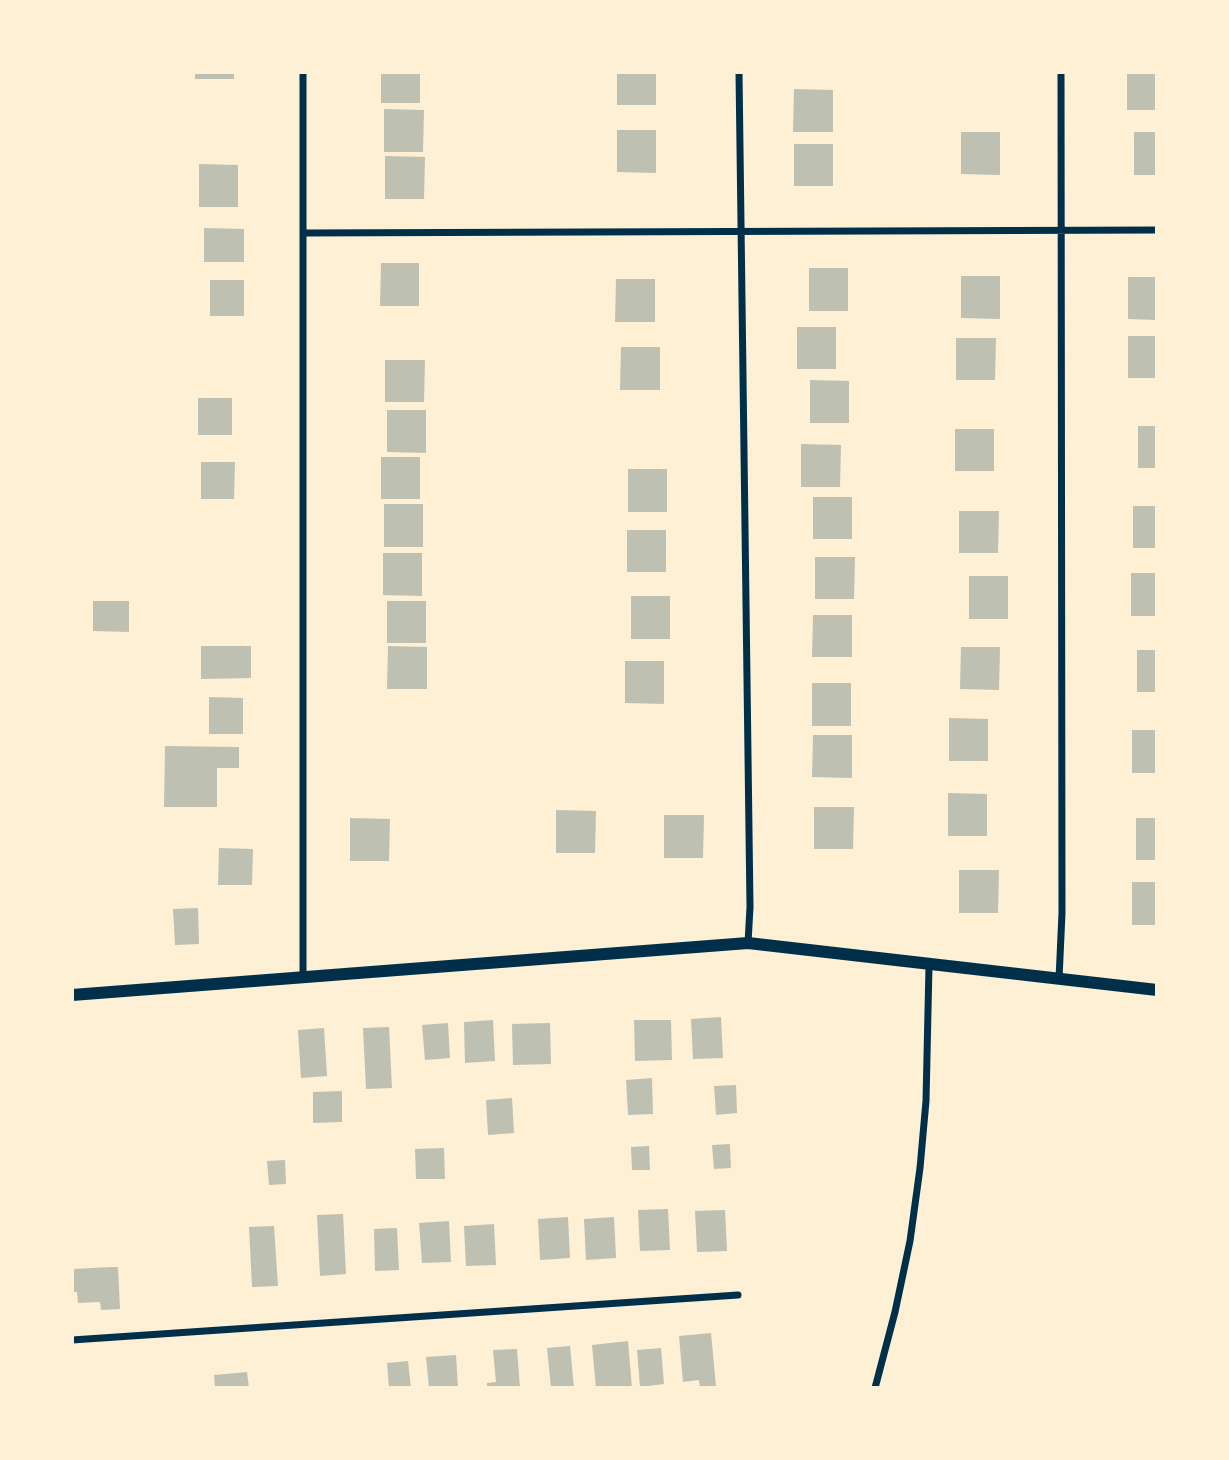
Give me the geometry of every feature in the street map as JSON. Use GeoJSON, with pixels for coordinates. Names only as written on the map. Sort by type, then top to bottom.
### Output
{"type":"FeatureCollection","features":[{"type":"Feature","properties":{"kind":"street"},"geometry":{"type":"LineString","coordinates":[[303,72],[303,977]]}},
{"type":"Feature","properties":{"kind":"street"},"geometry":{"type":"LineString","coordinates":[[739,72],[750,907],[748,943]]}},
{"type":"Feature","properties":{"kind":"street"},"geometry":{"type":"LineString","coordinates":[[1059,979],[1062,913],[1061,72]]}},
{"type":"Feature","properties":{"kind":"street"},"geometry":{"type":"LineString","coordinates":[[303,233],[1157,230]]}},
{"type":"Feature","properties":{"kind":"street"},"geometry":{"type":"LineString","coordinates":[[72,995],[748,943],[1157,990]]}},
{"type":"Feature","properties":{"kind":"street"},"geometry":{"type":"LineString","coordinates":[[875,1388],[910,1241],[920,1168],[926,1101],[929,965]]}},
{"type":"Feature","properties":{"kind":"street"},"geometry":{"type":"LineString","coordinates":[[72,1340],[738,1295]]}},
{"type":"Feature","properties":{"kind":"building"},"geometry":{"type":"Polygon","coordinates":[[[195,72],[234,72],[234,79],[195,79],[195,72]]]}},
{"type":"Feature","properties":{"kind":"building"},"geometry":{"type":"Polygon","coordinates":[[[381,72],[420,72],[420,103],[381,103],[381,72]]]}},
{"type":"Feature","properties":{"kind":"building"},"geometry":{"type":"Polygon","coordinates":[[[617,72],[656,72],[656,105],[617,105],[617,72]]]}},
{"type":"Feature","properties":{"kind":"building"},"geometry":{"type":"Polygon","coordinates":[[[1127,72],[1157,72],[1157,110],[1127,110],[1127,72]]]}},
{"type":"Feature","properties":{"kind":"building"},"geometry":{"type":"Polygon","coordinates":[[[794,89],[833,90],[833,132],[793,132],[794,89]]]}},
{"type":"Feature","properties":{"kind":"building"},"geometry":{"type":"Polygon","coordinates":[[[384,109],[424,110],[423,152],[384,152],[384,109]]]}},
{"type":"Feature","properties":{"kind":"building"},"geometry":{"type":"Polygon","coordinates":[[[617,130],[656,130],[656,173],[617,172],[617,130]]]}},
{"type":"Feature","properties":{"kind":"building"},"geometry":{"type":"Polygon","coordinates":[[[961,132],[1000,132],[1000,175],[961,174],[961,132]]]}},
{"type":"Feature","properties":{"kind":"building"},"geometry":{"type":"Polygon","coordinates":[[[1134,132],[1157,132],[1157,175],[1134,175],[1134,132]]]}},
{"type":"Feature","properties":{"kind":"building"},"geometry":{"type":"Polygon","coordinates":[[[794,144],[833,144],[833,186],[794,186],[794,144]]]}},
{"type":"Feature","properties":{"kind":"building"},"geometry":{"type":"Polygon","coordinates":[[[385,156],[425,157],[424,199],[385,199],[385,156]]]}},
{"type":"Feature","properties":{"kind":"building"},"geometry":{"type":"Polygon","coordinates":[[[199,164],[238,165],[238,207],[199,207],[199,164]]]}},
{"type":"Feature","properties":{"kind":"building"},"geometry":{"type":"Polygon","coordinates":[[[204,228],[244,229],[244,262],[204,262],[204,228]]]}},
{"type":"Feature","properties":{"kind":"building"},"geometry":{"type":"Polygon","coordinates":[[[381,263],[419,263],[419,306],[380,306],[381,263]]]}},
{"type":"Feature","properties":{"kind":"building"},"geometry":{"type":"Polygon","coordinates":[[[809,268],[848,268],[848,311],[809,311],[809,268]]]}},
{"type":"Feature","properties":{"kind":"building"},"geometry":{"type":"Polygon","coordinates":[[[961,276],[1000,276],[1000,319],[961,318],[961,276]]]}},
{"type":"Feature","properties":{"kind":"building"},"geometry":{"type":"Polygon","coordinates":[[[1128,277],[1157,277],[1157,320],[1128,319],[1128,277]]]}},
{"type":"Feature","properties":{"kind":"building"},"geometry":{"type":"Polygon","coordinates":[[[616,279],[655,279],[655,322],[615,322],[616,279]]]}},
{"type":"Feature","properties":{"kind":"building"},"geometry":{"type":"Polygon","coordinates":[[[210,280],[244,280],[244,316],[210,316],[210,280]]]}},
{"type":"Feature","properties":{"kind":"building"},"geometry":{"type":"Polygon","coordinates":[[[797,327],[836,327],[836,369],[797,369],[797,327]]]}},
{"type":"Feature","properties":{"kind":"building"},"geometry":{"type":"Polygon","coordinates":[[[1128,336],[1157,336],[1157,378],[1128,378],[1128,336]]]}},
{"type":"Feature","properties":{"kind":"building"},"geometry":{"type":"Polygon","coordinates":[[[956,338],[996,338],[995,380],[956,380],[956,338]]]}},
{"type":"Feature","properties":{"kind":"building"},"geometry":{"type":"Polygon","coordinates":[[[621,347],[660,347],[660,390],[620,390],[621,347]]]}},
{"type":"Feature","properties":{"kind":"building"},"geometry":{"type":"Polygon","coordinates":[[[385,360],[425,360],[424,402],[385,402],[385,360]]]}},
{"type":"Feature","properties":{"kind":"building"},"geometry":{"type":"Polygon","coordinates":[[[810,380],[849,381],[849,423],[810,423],[810,380]]]}},
{"type":"Feature","properties":{"kind":"building"},"geometry":{"type":"Polygon","coordinates":[[[198,398],[232,398],[232,435],[198,435],[198,398]]]}},
{"type":"Feature","properties":{"kind":"building"},"geometry":{"type":"Polygon","coordinates":[[[387,410],[426,410],[426,453],[387,452],[387,410]]]}},
{"type":"Feature","properties":{"kind":"building"},"geometry":{"type":"Polygon","coordinates":[[[1138,426],[1157,426],[1157,468],[1138,468],[1138,426]]]}},
{"type":"Feature","properties":{"kind":"building"},"geometry":{"type":"Polygon","coordinates":[[[955,429],[994,429],[994,471],[955,471],[955,429]]]}},
{"type":"Feature","properties":{"kind":"building"},"geometry":{"type":"Polygon","coordinates":[[[801,444],[841,445],[840,487],[801,487],[801,444]]]}},
{"type":"Feature","properties":{"kind":"building"},"geometry":{"type":"Polygon","coordinates":[[[381,457],[420,457],[420,499],[381,499],[381,457]]]}},
{"type":"Feature","properties":{"kind":"building"},"geometry":{"type":"Polygon","coordinates":[[[201,462],[235,462],[234,499],[201,499],[201,462]]]}},
{"type":"Feature","properties":{"kind":"building"},"geometry":{"type":"Polygon","coordinates":[[[628,469],[667,469],[667,512],[628,512],[628,469]]]}},
{"type":"Feature","properties":{"kind":"building"},"geometry":{"type":"Polygon","coordinates":[[[813,497],[852,497],[852,539],[813,539],[813,497]]]}},
{"type":"Feature","properties":{"kind":"building"},"geometry":{"type":"Polygon","coordinates":[[[384,504],[423,504],[423,547],[384,547],[384,504]]]}},
{"type":"Feature","properties":{"kind":"building"},"geometry":{"type":"Polygon","coordinates":[[[1133,506],[1157,506],[1157,548],[1133,548],[1133,506]]]}},
{"type":"Feature","properties":{"kind":"building"},"geometry":{"type":"Polygon","coordinates":[[[959,511],[999,511],[998,553],[959,553],[959,511]]]}},
{"type":"Feature","properties":{"kind":"building"},"geometry":{"type":"Polygon","coordinates":[[[627,530],[666,530],[666,572],[627,572],[627,530]]]}},
{"type":"Feature","properties":{"kind":"building"},"geometry":{"type":"Polygon","coordinates":[[[383,553],[422,553],[422,596],[383,595],[383,553]]]}},
{"type":"Feature","properties":{"kind":"building"},"geometry":{"type":"Polygon","coordinates":[[[815,557],[855,557],[854,599],[815,599],[815,557]]]}},
{"type":"Feature","properties":{"kind":"building"},"geometry":{"type":"Polygon","coordinates":[[[1131,573],[1157,573],[1157,616],[1131,616],[1131,573]]]}},
{"type":"Feature","properties":{"kind":"building"},"geometry":{"type":"Polygon","coordinates":[[[969,576],[1008,576],[1008,619],[969,619],[969,576]]]}},
{"type":"Feature","properties":{"kind":"building"},"geometry":{"type":"Polygon","coordinates":[[[631,596],[670,596],[670,639],[631,639],[631,596]]]}},
{"type":"Feature","properties":{"kind":"building"},"geometry":{"type":"Polygon","coordinates":[[[93,601],[129,601],[129,632],[93,631],[93,601]]]}},
{"type":"Feature","properties":{"kind":"building"},"geometry":{"type":"Polygon","coordinates":[[[387,601],[426,601],[426,643],[387,643],[387,601]]]}},
{"type":"Feature","properties":{"kind":"building"},"geometry":{"type":"Polygon","coordinates":[[[813,615],[852,615],[852,657],[812,657],[813,615]]]}},
{"type":"Feature","properties":{"kind":"building"},"geometry":{"type":"Polygon","coordinates":[[[201,646],[251,646],[251,678],[201,679],[201,646]]]}},
{"type":"Feature","properties":{"kind":"building"},"geometry":{"type":"Polygon","coordinates":[[[388,646],[427,647],[427,689],[387,689],[388,646]]]}},
{"type":"Feature","properties":{"kind":"building"},"geometry":{"type":"Polygon","coordinates":[[[961,647],[1000,647],[999,690],[960,689],[961,647]]]}},
{"type":"Feature","properties":{"kind":"building"},"geometry":{"type":"Polygon","coordinates":[[[1137,650],[1157,650],[1157,692],[1137,692],[1137,650]]]}},
{"type":"Feature","properties":{"kind":"building"},"geometry":{"type":"Polygon","coordinates":[[[625,661],[664,661],[664,704],[625,703],[625,661]]]}},
{"type":"Feature","properties":{"kind":"building"},"geometry":{"type":"Polygon","coordinates":[[[812,683],[851,683],[851,726],[812,726],[812,683]]]}},
{"type":"Feature","properties":{"kind":"building"},"geometry":{"type":"Polygon","coordinates":[[[209,697],[243,698],[243,734],[209,734],[209,697]]]}},
{"type":"Feature","properties":{"kind":"building"},"geometry":{"type":"Polygon","coordinates":[[[949,718],[988,719],[988,761],[949,761],[949,718]]]}},
{"type":"Feature","properties":{"kind":"building"},"geometry":{"type":"Polygon","coordinates":[[[1132,730],[1157,730],[1157,773],[1132,773],[1132,730]]]}},
{"type":"Feature","properties":{"kind":"building"},"geometry":{"type":"Polygon","coordinates":[[[813,735],[852,735],[852,778],[812,777],[813,735]]]}},
{"type":"Feature","properties":{"kind":"building"},"geometry":{"type":"Polygon","coordinates":[[[165,746],[239,747],[239,768],[217,768],[217,807],[164,807],[165,746]]]}},
{"type":"Feature","properties":{"kind":"building"},"geometry":{"type":"Polygon","coordinates":[[[948,793],[987,794],[987,836],[948,836],[948,793]]]}},
{"type":"Feature","properties":{"kind":"building"},"geometry":{"type":"Polygon","coordinates":[[[814,807],[854,807],[853,849],[814,849],[814,807]]]}},
{"type":"Feature","properties":{"kind":"building"},"geometry":{"type":"Polygon","coordinates":[[[556,810],[596,811],[595,853],[556,853],[556,810]]]}},
{"type":"Feature","properties":{"kind":"building"},"geometry":{"type":"Polygon","coordinates":[[[664,815],[704,815],[703,858],[664,858],[664,815]]]}},
{"type":"Feature","properties":{"kind":"building"},"geometry":{"type":"Polygon","coordinates":[[[350,818],[390,819],[389,861],[350,861],[350,818]]]}},
{"type":"Feature","properties":{"kind":"building"},"geometry":{"type":"Polygon","coordinates":[[[1136,818],[1157,818],[1157,860],[1136,860],[1136,818]]]}},
{"type":"Feature","properties":{"kind":"building"},"geometry":{"type":"Polygon","coordinates":[[[219,848],[253,849],[252,885],[218,885],[219,848]]]}},
{"type":"Feature","properties":{"kind":"building"},"geometry":{"type":"Polygon","coordinates":[[[959,870],[999,870],[998,913],[959,913],[959,870]]]}},
{"type":"Feature","properties":{"kind":"building"},"geometry":{"type":"Polygon","coordinates":[[[1132,882],[1157,882],[1157,925],[1132,925],[1132,882]]]}},
{"type":"Feature","properties":{"kind":"building"},"geometry":{"type":"Polygon","coordinates":[[[198,908],[199,944],[175,945],[173,909],[198,908]]]}},
{"type":"Feature","properties":{"kind":"building"},"geometry":{"type":"Polygon","coordinates":[[[721,1017],[723,1058],[693,1059],[691,1019],[721,1017]]]}},
{"type":"Feature","properties":{"kind":"building"},"geometry":{"type":"Polygon","coordinates":[[[493,1020],[495,1061],[465,1063],[464,1022],[493,1020]]]}},
{"type":"Feature","properties":{"kind":"building"},"geometry":{"type":"Polygon","coordinates":[[[634,1020],[671,1020],[672,1060],[635,1061],[634,1020]]]}},
{"type":"Feature","properties":{"kind":"building"},"geometry":{"type":"Polygon","coordinates":[[[448,1023],[450,1058],[425,1060],[422,1025],[448,1023]]]}},
{"type":"Feature","properties":{"kind":"building"},"geometry":{"type":"Polygon","coordinates":[[[550,1023],[551,1064],[513,1065],[512,1024],[550,1023]]]}},
{"type":"Feature","properties":{"kind":"building"},"geometry":{"type":"Polygon","coordinates":[[[389,1027],[392,1088],[366,1089],[363,1028],[389,1027]]]}},
{"type":"Feature","properties":{"kind":"building"},"geometry":{"type":"Polygon","coordinates":[[[324,1028],[327,1076],[301,1078],[298,1030],[324,1028]]]}},
{"type":"Feature","properties":{"kind":"building"},"geometry":{"type":"Polygon","coordinates":[[[652,1078],[653,1114],[628,1115],[626,1080],[652,1078]]]}},
{"type":"Feature","properties":{"kind":"building"},"geometry":{"type":"Polygon","coordinates":[[[736,1085],[737,1113],[716,1115],[714,1086],[736,1085]]]}},
{"type":"Feature","properties":{"kind":"building"},"geometry":{"type":"Polygon","coordinates":[[[342,1091],[342,1122],[313,1123],[313,1092],[342,1091]]]}},
{"type":"Feature","properties":{"kind":"building"},"geometry":{"type":"Polygon","coordinates":[[[512,1098],[514,1133],[488,1135],[486,1100],[512,1098]]]}},
{"type":"Feature","properties":{"kind":"building"},"geometry":{"type":"Polygon","coordinates":[[[730,1144],[731,1168],[714,1169],[712,1145],[730,1144]]]}},
{"type":"Feature","properties":{"kind":"building"},"geometry":{"type":"Polygon","coordinates":[[[649,1146],[650,1170],[632,1170],[631,1147],[649,1146]]]}},
{"type":"Feature","properties":{"kind":"building"},"geometry":{"type":"Polygon","coordinates":[[[444,1148],[445,1179],[416,1179],[415,1149],[444,1148]]]}},
{"type":"Feature","properties":{"kind":"building"},"geometry":{"type":"Polygon","coordinates":[[[285,1160],[286,1184],[269,1185],[267,1161],[285,1160]]]}},
{"type":"Feature","properties":{"kind":"building"},"geometry":{"type":"Polygon","coordinates":[[[668,1209],[670,1250],[640,1251],[638,1210],[668,1209]]]}},
{"type":"Feature","properties":{"kind":"building"},"geometry":{"type":"Polygon","coordinates":[[[725,1210],[727,1251],[697,1252],[695,1211],[725,1210]]]}},
{"type":"Feature","properties":{"kind":"building"},"geometry":{"type":"Polygon","coordinates":[[[343,1214],[346,1274],[320,1276],[317,1215],[343,1214]]]}},
{"type":"Feature","properties":{"kind":"building"},"geometry":{"type":"Polygon","coordinates":[[[568,1217],[570,1258],[540,1260],[538,1219],[568,1217]]]}},
{"type":"Feature","properties":{"kind":"building"},"geometry":{"type":"Polygon","coordinates":[[[614,1217],[616,1258],[586,1260],[584,1219],[614,1217]]]}},
{"type":"Feature","properties":{"kind":"building"},"geometry":{"type":"Polygon","coordinates":[[[449,1221],[451,1262],[422,1263],[419,1223],[449,1221]]]}},
{"type":"Feature","properties":{"kind":"building"},"geometry":{"type":"Polygon","coordinates":[[[494,1224],[496,1265],[466,1266],[464,1226],[494,1224]]]}},
{"type":"Feature","properties":{"kind":"building"},"geometry":{"type":"Polygon","coordinates":[[[274,1226],[278,1286],[252,1287],[249,1227],[274,1226]]]}},
{"type":"Feature","properties":{"kind":"building"},"geometry":{"type":"Polygon","coordinates":[[[397,1228],[399,1270],[375,1271],[374,1229],[397,1228]]]}},
{"type":"Feature","properties":{"kind":"building"},"geometry":{"type":"Polygon","coordinates":[[[118,1267],[120,1309],[101,1310],[100,1302],[78,1303],[77,1292],[72,1292],[73,1269],[118,1267]]]}},
{"type":"Feature","properties":{"kind":"building"},"geometry":{"type":"Polygon","coordinates":[[[711,1333],[716,1386],[700,1388],[699,1380],[683,1382],[679,1336],[711,1333]]]}},
{"type":"Feature","properties":{"kind":"building"},"geometry":{"type":"Polygon","coordinates":[[[628,1341],[632,1388],[596,1388],[592,1345],[628,1341]]]}},
{"type":"Feature","properties":{"kind":"building"},"geometry":{"type":"Polygon","coordinates":[[[570,1346],[574,1388],[551,1388],[547,1348],[570,1346]]]}},
{"type":"Feature","properties":{"kind":"building"},"geometry":{"type":"Polygon","coordinates":[[[661,1348],[664,1384],[640,1387],[637,1350],[661,1348]]]}},
{"type":"Feature","properties":{"kind":"building"},"geometry":{"type":"Polygon","coordinates":[[[517,1349],[520,1388],[487,1388],[487,1383],[496,1382],[493,1350],[517,1349]]]}},
{"type":"Feature","properties":{"kind":"building"},"geometry":{"type":"Polygon","coordinates":[[[456,1355],[458,1388],[429,1388],[426,1357],[456,1355]]]}},
{"type":"Feature","properties":{"kind":"building"},"geometry":{"type":"Polygon","coordinates":[[[408,1361],[411,1388],[389,1388],[387,1363],[408,1361]]]}},
{"type":"Feature","properties":{"kind":"building"},"geometry":{"type":"Polygon","coordinates":[[[247,1372],[249,1388],[215,1388],[214,1375],[247,1372]]]}}]}
